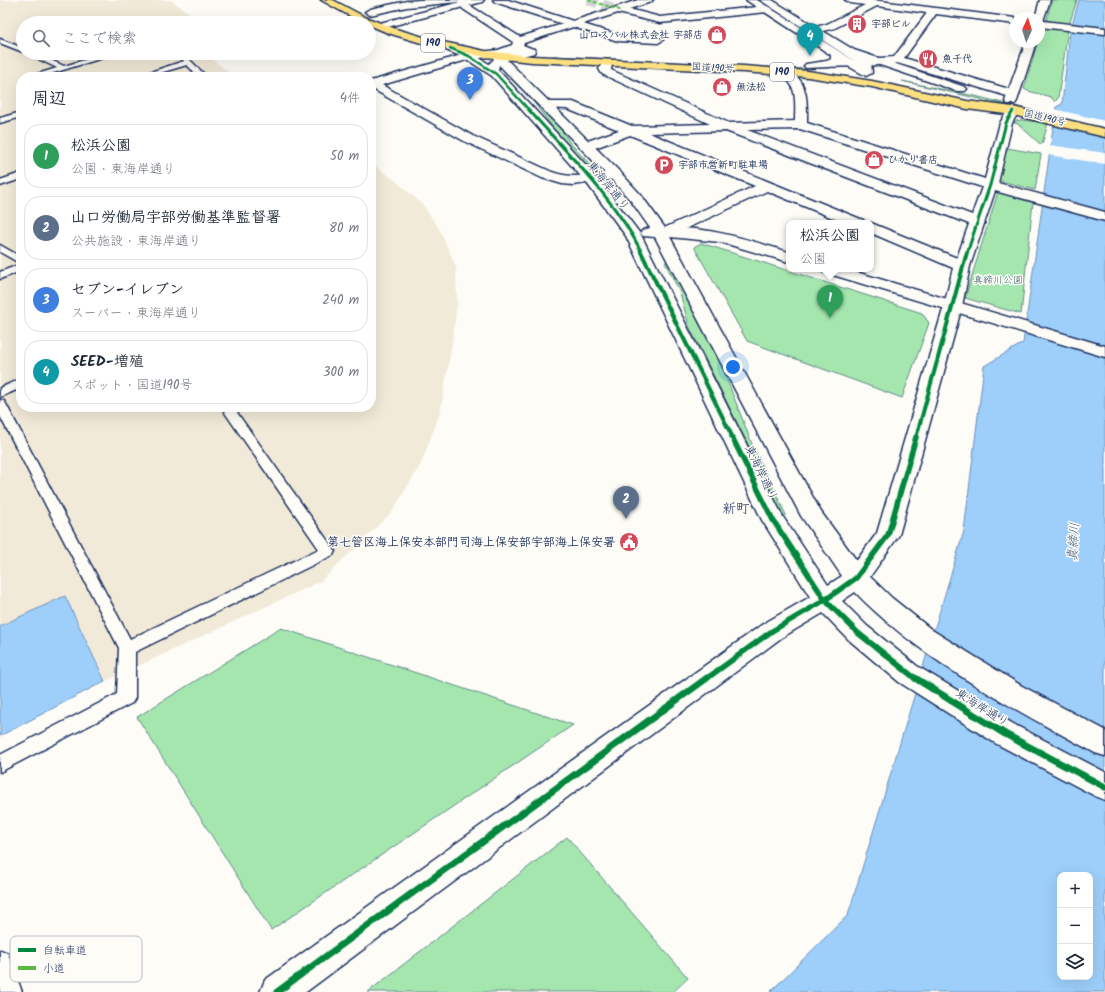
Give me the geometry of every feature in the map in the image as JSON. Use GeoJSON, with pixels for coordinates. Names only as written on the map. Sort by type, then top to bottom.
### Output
{"type":"FeatureCollection","features":[{"type":"Feature","properties":{"kind":"highway","name":"国道190号"},"geometry":{"type":"LineString","coordinates":[[326,0],[356,16]]}},
{"type":"Feature","properties":{"kind":"highway","name":"190"},"geometry":{"type":"LineString","coordinates":[[348,0],[370,12],[396,22],[422,29]]}},
{"type":"Feature","properties":{"kind":"highway","name":"国道190号"},"geometry":{"type":"LineString","coordinates":[[376,24],[450,48],[503,52]]}},
{"type":"Feature","properties":{"kind":"highway","name":"国道190号"},"geometry":{"type":"LineString","coordinates":[[437,34],[503,52],[547,60],[783,72],[813,68]]}},
{"type":"Feature","properties":{"kind":"highway","name":"国道190号"},"geometry":{"type":"LineString","coordinates":[[530,51],[656,57],[813,68],[872,84],[967,105],[1012,102]]}},
{"type":"Feature","properties":{"kind":"highway"},"geometry":{"type":"LineString","coordinates":[[813,68],[843,76],[866,68],[890,82],[1012,102]]}},
{"type":"Feature","properties":{"kind":"highway","name":"国道190号"},"geometry":{"type":"LineString","coordinates":[[866,68],[1012,102],[1105,132]]}},
{"type":"Feature","properties":{"kind":"highway","name":"国道190号"},"geometry":{"type":"LineString","coordinates":[[1052,115],[1105,125]]}},
{"type":"Feature","properties":{"kind":"street"},"geometry":{"type":"LineString","coordinates":[[370,12],[407,4],[479,0]]}},
{"type":"Feature","properties":{"kind":"street"},"geometry":{"type":"LineString","coordinates":[[498,0],[618,38],[658,40]]}},
{"type":"Feature","properties":{"kind":"street"},"geometry":{"type":"LineString","coordinates":[[495,74],[494,64],[503,52],[573,24],[648,0]]}},
{"type":"Feature","properties":{"kind":"street"},"geometry":{"type":"LineString","coordinates":[[751,0],[766,5],[815,30],[852,52],[961,89]]}},
{"type":"Feature","properties":{"kind":"street"},"geometry":{"type":"LineString","coordinates":[[850,0],[1009,20]]}},
{"type":"Feature","properties":{"kind":"street"},"geometry":{"type":"LineString","coordinates":[[1041,12],[1045,0]]}},
{"type":"Feature","properties":{"kind":"street"},"geometry":{"type":"LineString","coordinates":[[380,26],[460,1]]}},
{"type":"Feature","properties":{"kind":"street"},"geometry":{"type":"LineString","coordinates":[[460,1],[503,52]]}},
{"type":"Feature","properties":{"kind":"street"},"geometry":{"type":"LineString","coordinates":[[815,30],[831,26],[874,4]]}},
{"type":"Feature","properties":{"kind":"street"},"geometry":{"type":"LineString","coordinates":[[620,10],[660,20],[766,5],[836,54],[853,64],[866,68],[878,62],[897,60],[1012,102]]}},
{"type":"Feature","properties":{"kind":"street"},"geometry":{"type":"LineString","coordinates":[[897,60],[933,11]]}},
{"type":"Feature","properties":{"kind":"street"},"geometry":{"type":"LineString","coordinates":[[656,57],[660,20]]}},
{"type":"Feature","properties":{"kind":"street"},"geometry":{"type":"LineString","coordinates":[[1045,25],[1105,31]]}},
{"type":"Feature","properties":{"kind":"street"},"geometry":{"type":"LineString","coordinates":[[467,42],[503,52],[530,51]]}},
{"type":"Feature","properties":{"kind":"street","name":"東海岸通り"},"geometry":{"type":"LineString","coordinates":[[450,48],[469,56],[495,74],[591,179],[633,235],[773,520],[825,600],[858,633],[908,674],[1005,734],[1105,787]]}},
{"type":"Feature","properties":{"kind":"street"},"geometry":{"type":"LineString","coordinates":[[277,992],[772,631],[825,600],[856,578],[888,535],[953,306],[962,266],[990,185],[1006,123],[1029,48]]}},
{"type":"Feature","properties":{"kind":"street"},"geometry":{"type":"LineString","coordinates":[[376,83],[469,56],[503,52],[530,51]]}},
{"type":"Feature","properties":{"kind":"street","name":"東海岸通り"},"geometry":{"type":"LineString","coordinates":[[503,52],[514,72],[615,175],[664,232],[812,516],[856,578],[883,605],[923,637],[1012,694],[1105,744]]}},
{"type":"Feature","properties":{"kind":"street"},"geometry":{"type":"LineString","coordinates":[[852,52],[866,68]]}},
{"type":"Feature","properties":{"kind":"street"},"geometry":{"type":"LineString","coordinates":[[813,68],[832,63],[837,60],[836,54]]}},
{"type":"Feature","properties":{"kind":"street"},"geometry":{"type":"LineString","coordinates":[[514,72],[516,68],[525,63],[547,60]]}},
{"type":"Feature","properties":{"kind":"street"},"geometry":{"type":"LineString","coordinates":[[607,63],[605,69],[606,72],[727,127],[976,222]]}},
{"type":"Feature","properties":{"kind":"street"},"geometry":{"type":"LineString","coordinates":[[813,68],[853,64]]}},
{"type":"Feature","properties":{"kind":"street"},"geometry":{"type":"LineString","coordinates":[[783,72],[790,76],[799,86],[801,125]]}},
{"type":"Feature","properties":{"kind":"street"},"geometry":{"type":"LineString","coordinates":[[376,86],[506,158],[566,180],[591,179],[615,175]]}},
{"type":"Feature","properties":{"kind":"street"},"geometry":{"type":"LineString","coordinates":[[547,105],[569,105],[851,220]]}},
{"type":"Feature","properties":{"kind":"street"},"geometry":{"type":"LineString","coordinates":[[587,146],[631,130],[801,125],[990,185],[1105,217]]}},
{"type":"Feature","properties":{"kind":"street"},"geometry":{"type":"LineString","coordinates":[[664,232],[766,186]]}},
{"type":"Feature","properties":{"kind":"street"},"geometry":{"type":"LineString","coordinates":[[874,229],[962,266]]}},
{"type":"Feature","properties":{"kind":"street"},"geometry":{"type":"LineString","coordinates":[[633,235],[664,232],[706,234],[786,256]]}},
{"type":"Feature","properties":{"kind":"street"},"geometry":{"type":"LineString","coordinates":[[838,272],[1105,352]]}},
{"type":"Feature","properties":{"kind":"lane"},"geometry":{"type":"LineString","coordinates":[[0,41],[16,47]]}},
{"type":"Feature","properties":{"kind":"lane"},"geometry":{"type":"LineString","coordinates":[[45,60],[64,68]]}},
{"type":"Feature","properties":{"kind":"lane"},"geometry":{"type":"LineString","coordinates":[[50,72],[92,60]]}},
{"type":"Feature","properties":{"kind":"lane"},"geometry":{"type":"LineString","coordinates":[[155,72],[188,62],[198,72]]}},
{"type":"Feature","properties":{"kind":"lane"},"geometry":{"type":"LineString","coordinates":[[0,121],[16,116]]}},
{"type":"Feature","properties":{"kind":"lane"},"geometry":{"type":"LineString","coordinates":[[0,183],[16,178]]}},
{"type":"Feature","properties":{"kind":"lane"},"geometry":{"type":"LineString","coordinates":[[0,248],[16,258]]}},
{"type":"Feature","properties":{"kind":"lane"},"geometry":{"type":"LineString","coordinates":[[0,276],[16,269]]}},
{"type":"Feature","properties":{"kind":"lane"},"geometry":{"type":"LineString","coordinates":[[0,393],[16,385]]}},
{"type":"Feature","properties":{"kind":"lane"},"geometry":{"type":"LineString","coordinates":[[0,404],[127,648],[126,698],[0,764]]}},
{"type":"Feature","properties":{"kind":"lane"},"geometry":{"type":"LineString","coordinates":[[127,648],[328,551],[231,412]]}},
{"type":"Feature","properties":{"kind":"lane"},"geometry":{"type":"LineString","coordinates":[[0,961],[11,992]]}},
{"type":"Feature","properties":{"kind":"shaded area"},"geometry":{"type":"Polygon","coordinates":[[[0,0],[171,0],[193,16],[16,16],[16,60],[213,60],[229,72],[16,72],[16,412],[376,412],[376,167],[395,180],[423,205],[440,230],[456,267],[457,304],[440,413],[421,464],[392,512],[321,581],[106,681],[65,596],[0,626],[0,0]]]}},
{"type":"Feature","properties":{"kind":"green space"},"geometry":{"type":"Polygon","coordinates":[[[1052,0],[1077,0],[1069,25],[1046,22],[1052,0]]]}},
{"type":"Feature","properties":{"kind":"green space"},"geometry":{"type":"Polygon","coordinates":[[[1045,27],[1068,30],[1058,98],[1055,102],[1051,97],[1024,89],[1036,48],[1045,48],[1045,27]]]}},
{"type":"Feature","properties":{"kind":"green space"},"geometry":{"type":"Polygon","coordinates":[[[553,56],[805,69],[805,70],[553,56]]]}},
{"type":"Feature","properties":{"kind":"green space"},"geometry":{"type":"Polygon","coordinates":[[[509,74],[557,124],[571,144],[597,172],[593,172],[554,129],[532,100],[508,75],[509,74]]]}},
{"type":"Feature","properties":{"kind":"green space"},"geometry":{"type":"Polygon","coordinates":[[[902,81],[975,96],[1050,115],[1049,115],[902,81]]]}},
{"type":"Feature","properties":{"kind":"green space"},"geometry":{"type":"Polygon","coordinates":[[[1021,120],[1048,123],[1042,144],[1018,124],[1014,123],[1021,120]]]}},
{"type":"Feature","properties":{"kind":"green space"},"geometry":{"type":"Polygon","coordinates":[[[1007,148],[1041,154],[1035,190],[997,180],[1007,148]]]}},
{"type":"Feature","properties":{"kind":"green space","name":"真締川公園"},"geometry":{"type":"Polygon","coordinates":[[[998,192],[1033,202],[1021,314],[965,298],[998,192]]]}},
{"type":"Feature","properties":{"kind":"green space"},"geometry":{"type":"Polygon","coordinates":[[[701,243],[786,270],[786,272],[793,272],[922,313],[929,323],[902,398],[747,341],[694,247],[701,243]]]}},
{"type":"Feature","properties":{"kind":"green space"},"geometry":{"type":"Polygon","coordinates":[[[665,262],[668,262],[721,364],[752,444],[786,515],[783,515],[689,326],[680,293],[665,262]]]}},
{"type":"Feature","properties":{"kind":"green space"},"geometry":{"type":"Polygon","coordinates":[[[281,628],[573,725],[271,930],[137,717],[281,628]]]}},
{"type":"Feature","properties":{"kind":"green space"},"geometry":{"type":"Polygon","coordinates":[[[567,837],[688,978],[673,992],[368,992],[567,837]]]}},
{"type":"Feature","properties":{"kind":"water","name":"真締川"},"geometry":{"type":"Polygon","coordinates":[[[1079,0],[1105,0],[1105,992],[770,992],[848,915],[964,531],[984,366],[1023,343],[1056,107],[1062,104],[1070,32],[1079,0]]]}},
{"type":"Feature","properties":{"kind":"water"},"geometry":{"type":"Polygon","coordinates":[[[65,596],[105,681],[0,736],[0,626],[65,596]]]}},
{"type":"Feature","properties":{"kind":"pier"},"geometry":{"type":"Polygon","coordinates":[[[1054,109],[1105,121],[1105,137],[1052,123],[1054,109]]]}},
{"type":"Feature","properties":{"kind":"pier"},"geometry":{"type":"Polygon","coordinates":[[[1049,145],[1105,153],[1105,164],[1048,155],[1049,145]]]}},
{"type":"Feature","properties":{"kind":"tunnel"},"geometry":{"type":"LineString","coordinates":[[588,0],[620,10]]}},
{"type":"Feature","properties":{"kind":"marked path"},"geometry":{"type":"LineString","coordinates":[[588,0],[620,10]]}},
{"type":"Feature","properties":{"kind":"cycle path"},"geometry":{"type":"LineString","coordinates":[[450,48],[469,56],[496,74],[591,179],[633,235],[773,520],[825,600],[858,633],[908,674],[1005,734],[1105,787]]}},
{"type":"Feature","properties":{"kind":"cycle path"},"geometry":{"type":"LineString","coordinates":[[277,992],[772,631],[825,600],[856,578],[888,535],[953,306],[962,266],[990,185],[1006,123],[1013,111]]}},
{"type":"Feature","properties":{"kind":"place","name":"宇部ビル"},"geometry":{"type":"Point","coordinates":[857,24]}},
{"type":"Feature","properties":{"kind":"place","name":"山口スバル株式会社 宇部店"},"geometry":{"type":"Point","coordinates":[717,35]}},
{"type":"Feature","properties":{"kind":"place","name":"SEED-増殖"},"geometry":{"type":"Point","coordinates":[810,56]}},
{"type":"Feature","properties":{"kind":"place","name":"魚千代"},"geometry":{"type":"Point","coordinates":[928,59]}},
{"type":"Feature","properties":{"kind":"place","name":"無法松"},"geometry":{"type":"Point","coordinates":[722,87]}},
{"type":"Feature","properties":{"kind":"place","name":"セブン-イレブン"},"geometry":{"type":"Point","coordinates":[470,100]}},
{"type":"Feature","properties":{"kind":"place","name":"ひかり書店"},"geometry":{"type":"Point","coordinates":[874,160]}},
{"type":"Feature","properties":{"kind":"place","name":"宇部市営新町駐車場"},"geometry":{"type":"Point","coordinates":[664,165]}},
{"type":"Feature","properties":{"kind":"place","name":"松浜公園"},"geometry":{"type":"Point","coordinates":[830,318]}},
{"type":"Feature","properties":{"kind":"place","name":"山口労働局宇部労働基準監督署"},"geometry":{"type":"Point","coordinates":[626,519]}},
{"type":"Feature","properties":{"kind":"place","name":"第七管区海上保安本部門司海上保安部宇部海上保安署"},"geometry":{"type":"Point","coordinates":[629,542]}},
{"type":"Feature","properties":{"kind":"district","name":"新町"},"geometry":{"type":"Point","coordinates":[736,509]}}]}
